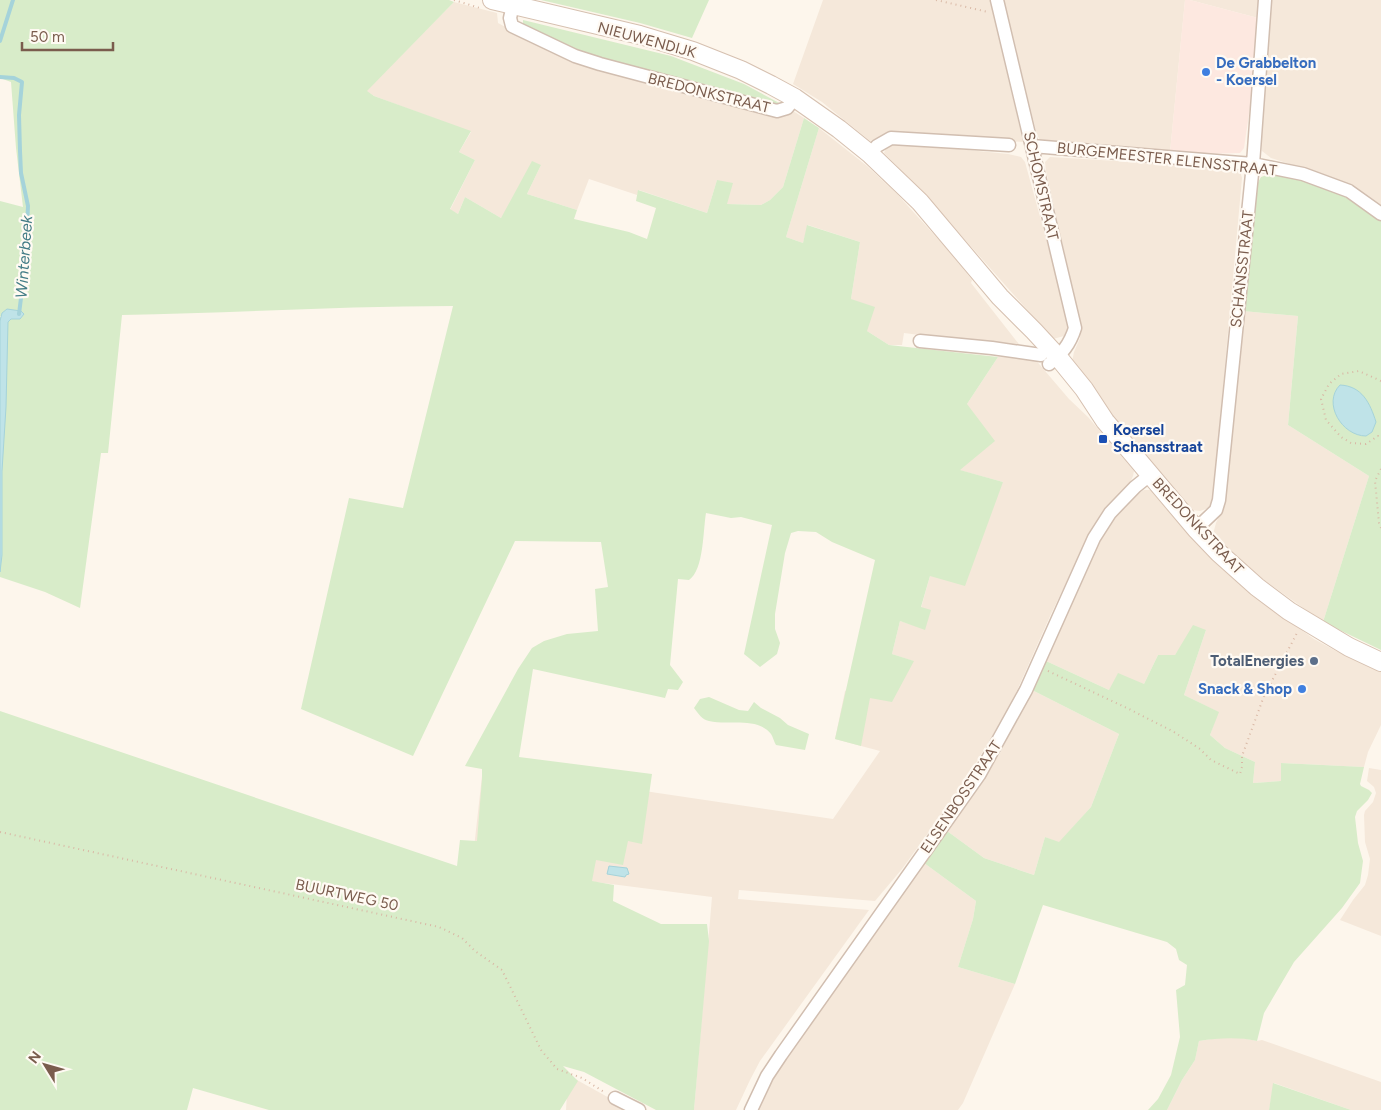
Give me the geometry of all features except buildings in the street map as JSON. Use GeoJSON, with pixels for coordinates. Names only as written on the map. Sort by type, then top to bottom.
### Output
{"type":"FeatureCollection","features":[{"type":"Feature","properties":{"kind":"street","name":"SCHOMSTRAAT"},"geometry":{"type":"LineString","coordinates":[[997,0],[1074,328],[1070,342],[1049,359]]}},
{"type":"Feature","properties":{"kind":"street","name":"SCHANSSTRAAT"},"geometry":{"type":"LineString","coordinates":[[1196,529],[1216,510],[1219,500],[1253,164],[1265,0]]}},
{"type":"Feature","properties":{"kind":"street","name":"NIEUWENDIJK"},"geometry":{"type":"LineString","coordinates":[[489,4],[513,6],[673,44],[741,70],[795,98]]}},
{"type":"Feature","properties":{"kind":"street","name":"BREDONKSTRAAT"},"geometry":{"type":"LineString","coordinates":[[513,6],[510,18],[512,26],[575,56],[761,108],[783,110],[795,98],[833,124],[870,154],[920,202],[1000,297],[1027,338],[1049,359],[1077,397],[1105,421],[1196,529],[1219,553],[1257,587],[1304,621],[1349,647],[1381,662]]}},
{"type":"Feature","properties":{"kind":"street"},"geometry":{"type":"LineString","coordinates":[[870,154],[877,146],[891,138],[1009,145]]}},
{"type":"Feature","properties":{"kind":"street","name":"BURGEMEESTER ELENSSTRAAT"},"geometry":{"type":"LineString","coordinates":[[1032,146],[1253,164],[1303,174],[1349,191],[1381,214]]}},
{"type":"Feature","properties":{"kind":"street"},"geometry":{"type":"LineString","coordinates":[[920,341],[982,346],[1049,359]]}},
{"type":"Feature","properties":{"kind":"street","name":"ELSENBOSSTRAAT"},"geometry":{"type":"LineString","coordinates":[[752,1110],[766,1076],[979,776],[1002,736],[1037,666],[1094,538],[1110,513],[1135,487],[1150,475]]}},
{"type":"Feature","properties":{"kind":"street"},"geometry":{"type":"LineString","coordinates":[[615,1098],[639,1110]]}},
{"type":"Feature","properties":{"kind":"path"},"geometry":{"type":"LineString","coordinates":[[454,0],[489,4]]}},
{"type":"Feature","properties":{"kind":"path"},"geometry":{"type":"LineString","coordinates":[[936,0],[985,12],[1000,13]]}},
{"type":"Feature","properties":{"kind":"path"},"geometry":{"type":"LineString","coordinates":[[1381,381],[1359,371],[1341,374],[1329,384],[1321,399],[1326,420],[1341,436],[1351,442],[1366,444],[1378,436],[1381,438]]}},
{"type":"Feature","properties":{"kind":"path"},"geometry":{"type":"LineString","coordinates":[[1381,468],[1375,481],[1381,528]]}},
{"type":"Feature","properties":{"kind":"path"},"geometry":{"type":"LineString","coordinates":[[1037,666],[1129,708],[1174,732],[1200,749],[1212,760],[1240,774],[1242,756],[1264,696],[1291,642],[1304,621]]}},
{"type":"Feature","properties":{"kind":"path","name":"BUURTWEG 50"},"geometry":{"type":"LineString","coordinates":[[0,832],[439,926],[462,938],[502,970],[542,1050],[557,1069],[582,1078],[615,1098]]}},
{"type":"Feature","properties":{"kind":"shaded area"},"geometry":{"type":"Polygon","coordinates":[[[823,0],[990,0],[1023,142],[891,133],[870,141],[822,102],[793,84],[823,0]]]}},
{"type":"Feature","properties":{"kind":"shaded area"},"geometry":{"type":"Polygon","coordinates":[[[1004,0],[1185,0],[1170,152],[1040,140],[1037,135],[1004,0]]]}},
{"type":"Feature","properties":{"kind":"shaded area"},"geometry":{"type":"Polygon","coordinates":[[[1185,0],[1258,18],[1250,107],[1244,148],[1240,153],[1203,154],[1170,152],[1185,0]]]}},
{"type":"Feature","properties":{"kind":"shaded area"},"geometry":{"type":"Polygon","coordinates":[[[1190,0],[1259,0],[1258,18],[1190,0]]]}},
{"type":"Feature","properties":{"kind":"shaded area"},"geometry":{"type":"Polygon","coordinates":[[[1270,0],[1381,0],[1381,205],[1352,187],[1324,175],[1271,158],[1262,151],[1270,0]]]}},
{"type":"Feature","properties":{"kind":"shaded area"},"geometry":{"type":"Polygon","coordinates":[[[454,2],[497,13],[498,23],[511,30],[793,111],[804,118],[783,187],[770,200],[761,205],[727,204],[717,180],[707,213],[639,190],[637,195],[589,179],[577,210],[527,194],[541,165],[501,218],[465,197],[458,214],[450,210],[475,160],[459,152],[471,132],[374,96],[366,91],[454,2]]]}},
{"type":"Feature","properties":{"kind":"shaded area"},"geometry":{"type":"Polygon","coordinates":[[[819,128],[867,166],[897,194],[949,251],[972,280],[971,283],[1022,348],[904,333],[902,345],[889,345],[867,331],[851,299],[860,242],[808,225],[803,243],[786,237],[819,128]]]}},
{"type":"Feature","properties":{"kind":"shaded area"},"geometry":{"type":"Polygon","coordinates":[[[898,143],[1008,154],[1021,157],[1025,162],[1069,322],[1069,328],[1064,336],[1053,339],[919,188],[884,153],[887,146],[898,143]]]}},
{"type":"Feature","properties":{"kind":"shaded area"},"geometry":{"type":"Polygon","coordinates":[[[1050,157],[1234,168],[1240,171],[1242,178],[1213,498],[1210,506],[1206,509],[1200,511],[1192,510],[1104,406],[1072,362],[1080,338],[1081,325],[1046,171],[1045,162],[1050,157]]]}},
{"type":"Feature","properties":{"kind":"shaded area"},"geometry":{"type":"Polygon","coordinates":[[[1243,311],[1298,316],[1288,425],[1369,476],[1323,622],[1257,575],[1213,534],[1224,506],[1243,311]]]}},
{"type":"Feature","properties":{"kind":"shaded area"},"geometry":{"type":"Polygon","coordinates":[[[998,357],[1034,358],[1134,471],[1133,476],[1130,483],[1106,509],[1091,531],[1011,704],[963,785],[902,869],[875,901],[739,890],[738,899],[869,910],[760,1061],[736,1110],[694,1110],[712,897],[472,866],[483,767],[833,819],[880,751],[835,739],[845,691],[913,661],[892,654],[900,621],[925,629],[921,608],[930,576],[1003,482],[959,470],[967,404],[998,357]]]}},
{"type":"Feature","properties":{"kind":"shaded area"},"geometry":{"type":"Polygon","coordinates":[[[1144,490],[1151,490],[1202,549],[1258,599],[1314,639],[1381,672],[1381,725],[1368,752],[1364,767],[1281,763],[1281,781],[1253,783],[1255,762],[1225,748],[1210,735],[1218,712],[1184,695],[1206,630],[1182,645],[1175,655],[1158,655],[1144,684],[1109,690],[1046,661],[1101,539],[1116,516],[1134,496],[1144,490]]]}},
{"type":"Feature","properties":{"kind":"shaded area"},"geometry":{"type":"Polygon","coordinates":[[[1032,690],[1119,734],[1091,807],[1059,843],[1045,837],[1034,875],[984,858],[947,831],[999,755],[1032,690]]]}},
{"type":"Feature","properties":{"kind":"shaded area"},"geometry":{"type":"Polygon","coordinates":[[[1369,768],[1381,770],[1381,936],[1340,920],[1365,885],[1368,875],[1370,859],[1365,842],[1364,815],[1373,802],[1376,793],[1374,787],[1367,781],[1369,768]]]}},
{"type":"Feature","properties":{"kind":"shaded area"},"geometry":{"type":"Polygon","coordinates":[[[924,863],[976,901],[973,919],[958,967],[1015,984],[963,1103],[958,1110],[757,1110],[798,1038],[924,863]]]}},
{"type":"Feature","properties":{"kind":"shaded area"},"geometry":{"type":"Polygon","coordinates":[[[1218,1038],[1262,1040],[1381,1082],[1381,1110],[1351,1110],[1274,1083],[1269,1110],[1167,1110],[1182,1080],[1195,1060],[1199,1041],[1218,1038]]]}},
{"type":"Feature","properties":{"kind":"shaded area"},"geometry":{"type":"Polygon","coordinates":[[[568,1075],[613,1100],[633,1110],[566,1110],[568,1075]]]}},
{"type":"Feature","properties":{"kind":"green space"},"geometry":{"type":"Polygon","coordinates":[[[0,0],[449,0],[454,2],[367,91],[374,96],[471,131],[459,152],[475,160],[450,209],[458,214],[465,197],[501,218],[532,161],[541,165],[527,194],[577,210],[574,219],[629,232],[647,239],[656,208],[636,201],[638,190],[707,213],[717,180],[733,183],[727,204],[761,205],[770,200],[783,187],[804,118],[819,128],[786,237],[803,243],[807,225],[860,242],[851,299],[875,307],[867,331],[889,345],[998,357],[967,404],[995,441],[960,470],[1003,482],[965,586],[930,576],[921,607],[931,610],[925,630],[900,621],[892,654],[914,661],[892,702],[870,698],[861,746],[835,739],[875,560],[832,542],[816,532],[798,531],[791,533],[785,553],[775,614],[775,629],[780,643],[777,654],[760,667],[744,654],[772,525],[741,517],[731,518],[706,513],[698,568],[689,580],[678,579],[670,665],[683,682],[678,690],[668,689],[665,698],[533,669],[519,757],[652,774],[642,844],[628,841],[623,865],[596,860],[592,881],[614,885],[613,901],[661,924],[707,924],[709,941],[694,1110],[656,1110],[584,1072],[563,1066],[578,1081],[560,1110],[269,1110],[193,1088],[187,1110],[0,1110],[0,711],[457,866],[460,840],[477,841],[482,779],[482,769],[465,766],[518,669],[532,648],[544,641],[567,634],[598,631],[595,589],[608,587],[601,542],[515,541],[413,756],[301,709],[349,498],[403,508],[453,306],[122,315],[108,453],[101,453],[80,608],[45,592],[0,577],[0,317],[2,317],[0,316],[0,201],[23,207],[11,82],[0,78],[0,0]]]}},
{"type":"Feature","properties":{"kind":"green space"},"geometry":{"type":"Polygon","coordinates":[[[541,0],[709,0],[692,38],[640,23],[541,0]]]}},
{"type":"Feature","properties":{"kind":"green space"},"geometry":{"type":"Polygon","coordinates":[[[523,20],[671,56],[744,84],[781,104],[777,106],[586,56],[523,24],[523,20]]]}},
{"type":"Feature","properties":{"kind":"green space"},"geometry":{"type":"Polygon","coordinates":[[[1270,174],[1301,179],[1323,186],[1353,201],[1381,220],[1381,650],[1323,622],[1369,476],[1288,425],[1298,316],[1243,311],[1257,184],[1261,177],[1270,174]]]}},
{"type":"Feature","properties":{"kind":"green space"},"geometry":{"type":"Polygon","coordinates":[[[1193,625],[1206,630],[1184,695],[1219,712],[1210,735],[1225,748],[1255,762],[1253,783],[1281,781],[1281,763],[1364,767],[1360,784],[1372,793],[1357,811],[1355,817],[1358,843],[1363,861],[1360,883],[1342,908],[1294,962],[1264,1013],[1257,1041],[1228,1038],[1199,1041],[1195,1060],[1182,1080],[1167,1110],[1148,1110],[1158,1099],[1171,1075],[1180,1037],[1176,990],[1185,985],[1187,965],[1179,960],[1176,949],[1167,942],[1043,905],[1015,984],[958,967],[973,919],[976,901],[924,863],[947,831],[984,858],[1034,875],[1045,837],[1059,842],[1091,807],[1119,734],[1032,690],[1046,661],[1109,690],[1118,673],[1144,684],[1158,655],[1175,655],[1193,625]]]}},
{"type":"Feature","properties":{"kind":"green space"},"geometry":{"type":"Polygon","coordinates":[[[709,697],[739,710],[748,711],[754,702],[788,725],[809,734],[805,750],[776,745],[771,734],[765,728],[758,725],[716,722],[704,719],[694,708],[700,699],[709,697]]]}},
{"type":"Feature","properties":{"kind":"green space"},"geometry":{"type":"Polygon","coordinates":[[[1273,1083],[1351,1110],[1269,1110],[1273,1083]]]}},
{"type":"Feature","properties":{"kind":"water"},"geometry":{"type":"Polygon","coordinates":[[[7,309],[21,311],[24,314],[20,319],[11,319],[8,322],[0,572],[0,321],[2,313],[7,309]]]}},
{"type":"Feature","properties":{"kind":"water"},"geometry":{"type":"Polygon","coordinates":[[[1340,385],[1348,386],[1359,392],[1368,402],[1376,422],[1372,432],[1366,436],[1357,435],[1349,431],[1337,417],[1333,401],[1335,392],[1340,385]]]}},
{"type":"Feature","properties":{"kind":"water"},"geometry":{"type":"Polygon","coordinates":[[[609,866],[627,868],[629,874],[625,877],[607,874],[609,866]]]}},
{"type":"Feature","properties":{"kind":"waterway","name":"Winterbeek"},"geometry":{"type":"LineString","coordinates":[[0,41],[13,0]]}},
{"type":"Feature","properties":{"kind":"waterway","name":"Winterbeek"},"geometry":{"type":"LineString","coordinates":[[0,77],[14,78],[22,82],[19,115],[21,173],[28,206],[25,266],[19,314]]}},
{"type":"Feature","properties":{"kind":"place","name":"De Grabbelton - Koersel"},"geometry":{"type":"Point","coordinates":[1206,72]}},
{"type":"Feature","properties":{"kind":"place","name":"Koersel Schansstraat"},"geometry":{"type":"Point","coordinates":[1103,439]}},
{"type":"Feature","properties":{"kind":"place","name":"TotalEnergies"},"geometry":{"type":"Point","coordinates":[1314,661]}},
{"type":"Feature","properties":{"kind":"place","name":"Snack & Shop"},"geometry":{"type":"Point","coordinates":[1302,689]}}]}
